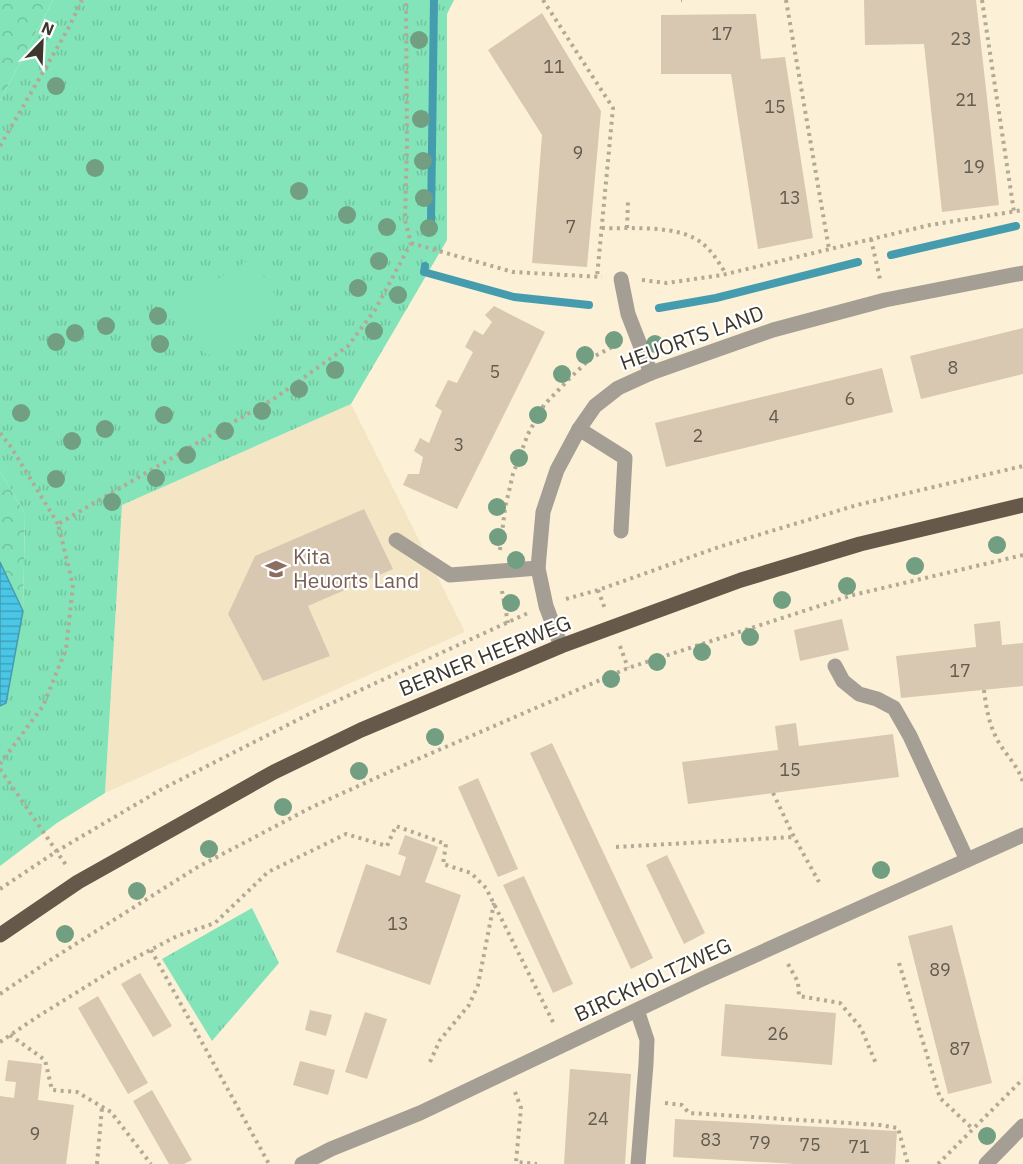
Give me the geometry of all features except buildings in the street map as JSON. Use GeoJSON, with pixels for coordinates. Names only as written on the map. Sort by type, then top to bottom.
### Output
{"type":"FeatureCollection","features":[{"type":"Feature","properties":{"kind":"main road","name":"BERNER HEERWEG"},"geometry":{"type":"LineString","coordinates":[[0,935],[78,882],[274,772],[361,730],[561,646],[741,580],[860,544],[1023,505]]}},
{"type":"Feature","properties":{"kind":"street","name":"HEUORTS LAND"},"geometry":{"type":"LineString","coordinates":[[561,646],[546,606],[538,568],[543,512],[557,471],[579,429],[595,406],[618,388],[651,373],[773,330],[885,300],[1023,273]]}},
{"type":"Feature","properties":{"kind":"street"},"geometry":{"type":"LineString","coordinates":[[621,279],[628,314],[651,373]]}},
{"type":"Feature","properties":{"kind":"street"},"geometry":{"type":"LineString","coordinates":[[579,429],[625,458],[621,531]]}},
{"type":"Feature","properties":{"kind":"street"},"geometry":{"type":"LineString","coordinates":[[396,540],[450,575],[538,568]]}},
{"type":"Feature","properties":{"kind":"street"},"geometry":{"type":"LineString","coordinates":[[835,666],[843,681],[859,694],[877,699],[894,708],[910,736],[967,860]]}},
{"type":"Feature","properties":{"kind":"street","name":"BIRCKHOLTZWEG"},"geometry":{"type":"LineString","coordinates":[[302,1164],[331,1149],[420,1113],[637,1010],[1023,835]]}},
{"type":"Feature","properties":{"kind":"street"},"geometry":{"type":"LineString","coordinates":[[637,1010],[647,1040],[638,1164]]}},
{"type":"Feature","properties":{"kind":"street"},"geometry":{"type":"LineString","coordinates":[[988,1163],[1023,1126]]}},
{"type":"Feature","properties":{"kind":"path"},"geometry":{"type":"LineString","coordinates":[[0,146],[68,29],[82,0]]}},
{"type":"Feature","properties":{"kind":"path"},"geometry":{"type":"LineString","coordinates":[[58,524],[275,398],[348,346],[375,310],[411,243],[405,220],[406,0]]}},
{"type":"Feature","properties":{"kind":"path"},"geometry":{"type":"LineString","coordinates":[[543,0],[614,108],[597,277]]}},
{"type":"Feature","properties":{"kind":"path"},"geometry":{"type":"LineString","coordinates":[[786,0],[829,249]]}},
{"type":"Feature","properties":{"kind":"path"},"geometry":{"type":"LineString","coordinates":[[982,0],[1014,212]]}},
{"type":"Feature","properties":{"kind":"path"},"geometry":{"type":"LineString","coordinates":[[627,228],[628,201]]}},
{"type":"Feature","properties":{"kind":"path"},"geometry":{"type":"LineString","coordinates":[[411,243],[513,272],[668,283],[726,274],[930,225],[1023,210]]}},
{"type":"Feature","properties":{"kind":"path"},"geometry":{"type":"LineString","coordinates":[[602,228],[656,229],[691,236],[703,243],[726,274]]}},
{"type":"Feature","properties":{"kind":"path"},"geometry":{"type":"LineString","coordinates":[[871,239],[885,300]]}},
{"type":"Feature","properties":{"kind":"path"},"geometry":{"type":"LineString","coordinates":[[0,434],[11,447],[58,524],[74,585],[66,649],[44,706],[0,764]]}},
{"type":"Feature","properties":{"kind":"path"},"geometry":{"type":"LineString","coordinates":[[562,600],[598,590],[722,546],[857,506],[1023,466]]}},
{"type":"Feature","properties":{"kind":"path"},"geometry":{"type":"LineString","coordinates":[[0,994],[196,868],[312,807],[595,682],[628,668],[853,595],[1023,555]]}},
{"type":"Feature","properties":{"kind":"path"},"geometry":{"type":"LineString","coordinates":[[0,889],[57,851],[162,789],[319,708],[529,613]]}},
{"type":"Feature","properties":{"kind":"path"},"geometry":{"type":"LineString","coordinates":[[984,690],[991,727],[1023,782]]}},
{"type":"Feature","properties":{"kind":"path"},"geometry":{"type":"LineString","coordinates":[[0,769],[78,882]]}},
{"type":"Feature","properties":{"kind":"path"},"geometry":{"type":"LineString","coordinates":[[773,793],[819,882]]}},
{"type":"Feature","properties":{"kind":"path"},"geometry":{"type":"LineString","coordinates":[[0,1042],[116,968],[177,936],[215,923],[268,872],[346,834],[387,846],[396,826],[446,844],[442,864],[471,873],[486,888],[556,1027]]}},
{"type":"Feature","properties":{"kind":"path"},"geometry":{"type":"LineString","coordinates":[[615,847],[794,837]]}},
{"type":"Feature","properties":{"kind":"path"},"geometry":{"type":"LineString","coordinates":[[430,1062],[440,1040],[469,1005],[478,985],[494,902]]}},
{"type":"Feature","properties":{"kind":"path"},"geometry":{"type":"LineString","coordinates":[[778,945],[798,982],[799,996],[840,1003],[861,1028],[877,1066]]}},
{"type":"Feature","properties":{"kind":"path"},"geometry":{"type":"LineString","coordinates":[[151,950],[269,1164]]}},
{"type":"Feature","properties":{"kind":"path"},"geometry":{"type":"LineString","coordinates":[[899,963],[940,1098],[973,1129]]}},
{"type":"Feature","properties":{"kind":"path"},"geometry":{"type":"LineString","coordinates":[[10,1035],[45,1060],[52,1090],[77,1092],[111,1112],[151,1164]]}},
{"type":"Feature","properties":{"kind":"path"},"geometry":{"type":"LineString","coordinates":[[507,1072],[521,1108],[516,1162],[537,1164]]}},
{"type":"Feature","properties":{"kind":"path"},"geometry":{"type":"LineString","coordinates":[[938,1164],[1023,1079]]}},
{"type":"Feature","properties":{"kind":"path"},"geometry":{"type":"LineString","coordinates":[[643,1100],[682,1105],[689,1113],[898,1128],[908,1164]]}},
{"type":"Feature","properties":{"kind":"path"},"geometry":{"type":"LineString","coordinates":[[97,1164],[102,1107]]}},
{"type":"Feature","properties":{"kind":"shaded area","name":"Kita Heuorts Land"},"geometry":{"type":"Polygon","coordinates":[[[351,404],[465,632],[105,793],[122,505],[351,404]]]}},
{"type":"Feature","properties":{"kind":"green space"},"geometry":{"type":"Polygon","coordinates":[[[0,0],[53,0],[0,101],[0,0]]]}},
{"type":"Feature","properties":{"kind":"green space"},"geometry":{"type":"Polygon","coordinates":[[[53,0],[454,0],[447,14],[447,240],[351,404],[122,505],[105,793],[57,823],[0,866],[0,706],[6,702],[23,611],[25,514],[0,471],[0,101],[53,0]]]}},
{"type":"Feature","properties":{"kind":"green space"},"geometry":{"type":"Polygon","coordinates":[[[252,258],[284,309],[207,356],[175,305],[252,258]]]}},
{"type":"Feature","properties":{"kind":"green space"},"geometry":{"type":"Polygon","coordinates":[[[0,471],[25,514],[23,611],[0,562],[0,471]]]}},
{"type":"Feature","properties":{"kind":"green space"},"geometry":{"type":"Polygon","coordinates":[[[252,908],[279,963],[212,1041],[162,959],[252,908]]]}},
{"type":"Feature","properties":{"kind":"water"},"geometry":{"type":"Polygon","coordinates":[[[0,562],[23,611],[6,703],[0,706],[0,562]]]}},
{"type":"Feature","properties":{"kind":"waterway"},"geometry":{"type":"LineString","coordinates":[[431,221],[434,0]]}},
{"type":"Feature","properties":{"kind":"waterway"},"geometry":{"type":"LineString","coordinates":[[891,255],[1016,226]]}},
{"type":"Feature","properties":{"kind":"waterway"},"geometry":{"type":"LineString","coordinates":[[659,308],[716,298],[858,262]]}},
{"type":"Feature","properties":{"kind":"waterway"},"geometry":{"type":"LineString","coordinates":[[425,266],[424,272],[514,297],[589,305]]}},
{"type":"Feature","properties":{"kind":"place","name":"Kita Heuorts Land"},"geometry":{"type":"Point","coordinates":[276,569]}}]}
